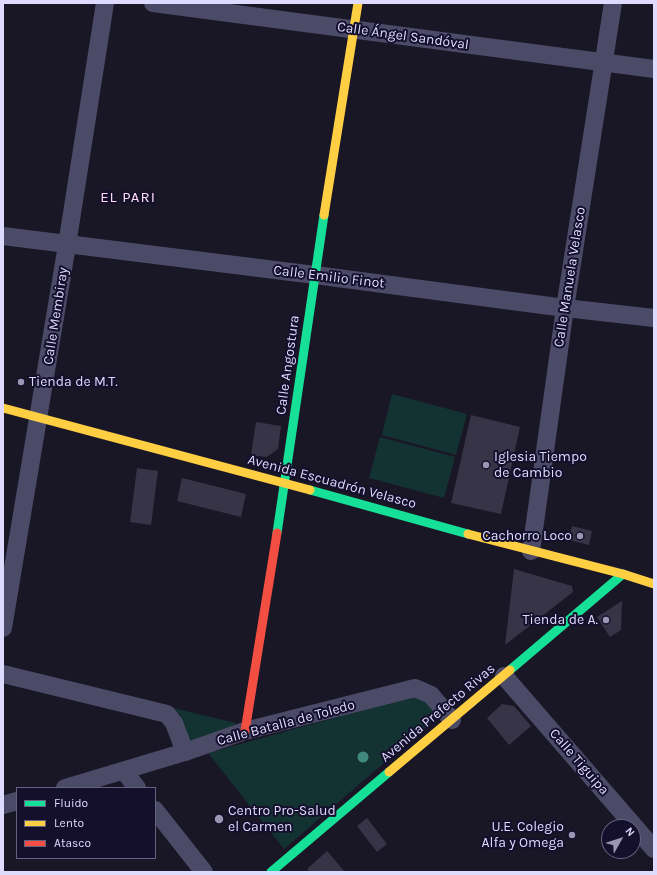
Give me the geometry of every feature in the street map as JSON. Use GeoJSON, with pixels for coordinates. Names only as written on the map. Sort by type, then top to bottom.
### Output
{"type":"FeatureCollection","features":[{"type":"Feature","properties":{"kind":"street","name":"Calle Membiray"},"geometry":{"type":"LineString","coordinates":[[3,628],[39,418],[105,3]]}},
{"type":"Feature","properties":{"kind":"street","name":"Calle Ángel Sandóval"},"geometry":{"type":"LineString","coordinates":[[153,3],[654,69]]}},
{"type":"Feature","properties":{"kind":"street","name":"Calle Angostura"},"geometry":{"type":"LineString","coordinates":[[245,731],[285,483],[314,275],[358,3]]}},
{"type":"Feature","properties":{"kind":"street","name":"Calle Manuela Velasco"},"geometry":{"type":"LineString","coordinates":[[531,551],[565,308],[613,3]]}},
{"type":"Feature","properties":{"kind":"street","name":"Calle Emilio Finot"},"geometry":{"type":"LineString","coordinates":[[3,236],[565,308],[654,318]]}},
{"type":"Feature","properties":{"kind":"street","name":"Avenida Escuadrón Velasco"},"geometry":{"type":"LineString","coordinates":[[3,408],[285,483],[531,551],[623,574],[654,584]]}},
{"type":"Feature","properties":{"kind":"street","name":"Avenida Prefecto Rivas"},"geometry":{"type":"LineString","coordinates":[[271,872],[623,574]]}},
{"type":"Feature","properties":{"kind":"street"},"geometry":{"type":"LineString","coordinates":[[3,674],[167,714],[174,723],[186,752]]}},
{"type":"Feature","properties":{"kind":"street","name":"Calle Tiguipa"},"geometry":{"type":"LineString","coordinates":[[504,676],[654,849]]}},
{"type":"Feature","properties":{"kind":"street","name":"Calle Batalla de Toledo"},"geometry":{"type":"LineString","coordinates":[[68,787],[186,752],[245,731],[415,688],[431,694],[452,720]]}},
{"type":"Feature","properties":{"kind":"street"},"geometry":{"type":"LineString","coordinates":[[124,771],[137,787]]}},
{"type":"Feature","properties":{"kind":"street"},"geometry":{"type":"LineString","coordinates":[[3,805],[16,802]]}},
{"type":"Feature","properties":{"kind":"street"},"geometry":{"type":"LineString","coordinates":[[156,811],[204,872]]}},
{"type":"Feature","properties":{"kind":"green space"},"geometry":{"type":"Polygon","coordinates":[[[392,394],[467,414],[456,455],[382,435],[392,394]]]}},
{"type":"Feature","properties":{"kind":"green space"},"geometry":{"type":"Polygon","coordinates":[[[380,437],[455,457],[444,498],[369,478],[380,437]]]}},
{"type":"Feature","properties":{"kind":"green space"},"geometry":{"type":"Polygon","coordinates":[[[417,695],[428,701],[438,716],[284,849],[208,753],[417,695]]]}},
{"type":"Feature","properties":{"kind":"green space"},"geometry":{"type":"Polygon","coordinates":[[[173,708],[236,723],[235,727],[195,741],[190,740],[186,736],[180,715],[173,708]]]}},
{"type":"Feature","properties":{"kind":"building","name":"Iglesia Tiempo de Cambio"},"geometry":{"type":"Polygon","coordinates":[[[471,415],[520,427],[501,514],[451,503],[471,415]]]}},
{"type":"Feature","properties":{"kind":"building"},"geometry":{"type":"Polygon","coordinates":[[[256,422],[281,426],[278,449],[267,457],[251,455],[256,422]]]}},
{"type":"Feature","properties":{"kind":"building"},"geometry":{"type":"Polygon","coordinates":[[[137,468],[158,471],[151,525],[130,522],[137,468]]]}},
{"type":"Feature","properties":{"kind":"building"},"geometry":{"type":"Polygon","coordinates":[[[182,478],[246,494],[241,517],[177,501],[182,478]]]}},
{"type":"Feature","properties":{"kind":"building","name":"Cachorro Loco"},"geometry":{"type":"Polygon","coordinates":[[[572,526],[592,531],[589,545],[569,540],[572,526]]]}},
{"type":"Feature","properties":{"kind":"building"},"geometry":{"type":"Polygon","coordinates":[[[514,569],[572,586],[573,592],[505,645],[514,569]]]}},
{"type":"Feature","properties":{"kind":"building"},"geometry":{"type":"Polygon","coordinates":[[[622,601],[621,630],[610,637],[597,617],[622,601]]]}},
{"type":"Feature","properties":{"kind":"building"},"geometry":{"type":"Polygon","coordinates":[[[502,704],[514,706],[531,726],[509,745],[487,718],[502,704]]]}},
{"type":"Feature","properties":{"kind":"building"},"geometry":{"type":"Polygon","coordinates":[[[367,818],[387,844],[377,852],[357,826],[367,818]]]}},
{"type":"Feature","properties":{"kind":"building"},"geometry":{"type":"Polygon","coordinates":[[[327,851],[345,872],[310,872],[307,869],[327,851]]]}},
{"type":"Feature","properties":{"kind":"traffic: fast"},"geometry":{"type":"LineString","coordinates":[[277,533],[324,215]]}},
{"type":"Feature","properties":{"kind":"traffic: fast"},"geometry":{"type":"LineString","coordinates":[[310,490],[468,534]]}},
{"type":"Feature","properties":{"kind":"traffic: fast"},"geometry":{"type":"LineString","coordinates":[[510,670],[623,574]]}},
{"type":"Feature","properties":{"kind":"traffic: fast"},"geometry":{"type":"LineString","coordinates":[[271,872],[389,772]]}},
{"type":"Feature","properties":{"kind":"traffic: slow"},"geometry":{"type":"LineString","coordinates":[[324,215],[358,3]]}},
{"type":"Feature","properties":{"kind":"traffic: slow"},"geometry":{"type":"LineString","coordinates":[[3,408],[310,490]]}},
{"type":"Feature","properties":{"kind":"traffic: slow"},"geometry":{"type":"LineString","coordinates":[[468,534],[623,574],[654,584]]}},
{"type":"Feature","properties":{"kind":"traffic: slow"},"geometry":{"type":"LineString","coordinates":[[389,772],[510,670]]}},
{"type":"Feature","properties":{"kind":"traffic: jam"},"geometry":{"type":"LineString","coordinates":[[245,731],[277,533]]}},
{"type":"Feature","properties":{"kind":"place","name":"Tienda de M.T."},"geometry":{"type":"Point","coordinates":[21,382]}},
{"type":"Feature","properties":{"kind":"place","name":"Iglesia Tiempo de Cambio"},"geometry":{"type":"Point","coordinates":[486,465]}},
{"type":"Feature","properties":{"kind":"place","name":"Cachorro Loco"},"geometry":{"type":"Point","coordinates":[580,536]}},
{"type":"Feature","properties":{"kind":"place","name":"Tienda de A."},"geometry":{"type":"Point","coordinates":[606,620]}},
{"type":"Feature","properties":{"kind":"place","name":"Centro Pro-Salud el Carmen"},"geometry":{"type":"Point","coordinates":[219,819]}},
{"type":"Feature","properties":{"kind":"place","name":"U.E. Colegio Alfa y Omega"},"geometry":{"type":"Point","coordinates":[572,835]}},
{"type":"Feature","properties":{"kind":"district","name":"EL PARI"},"geometry":{"type":"Point","coordinates":[128,198]}}]}
